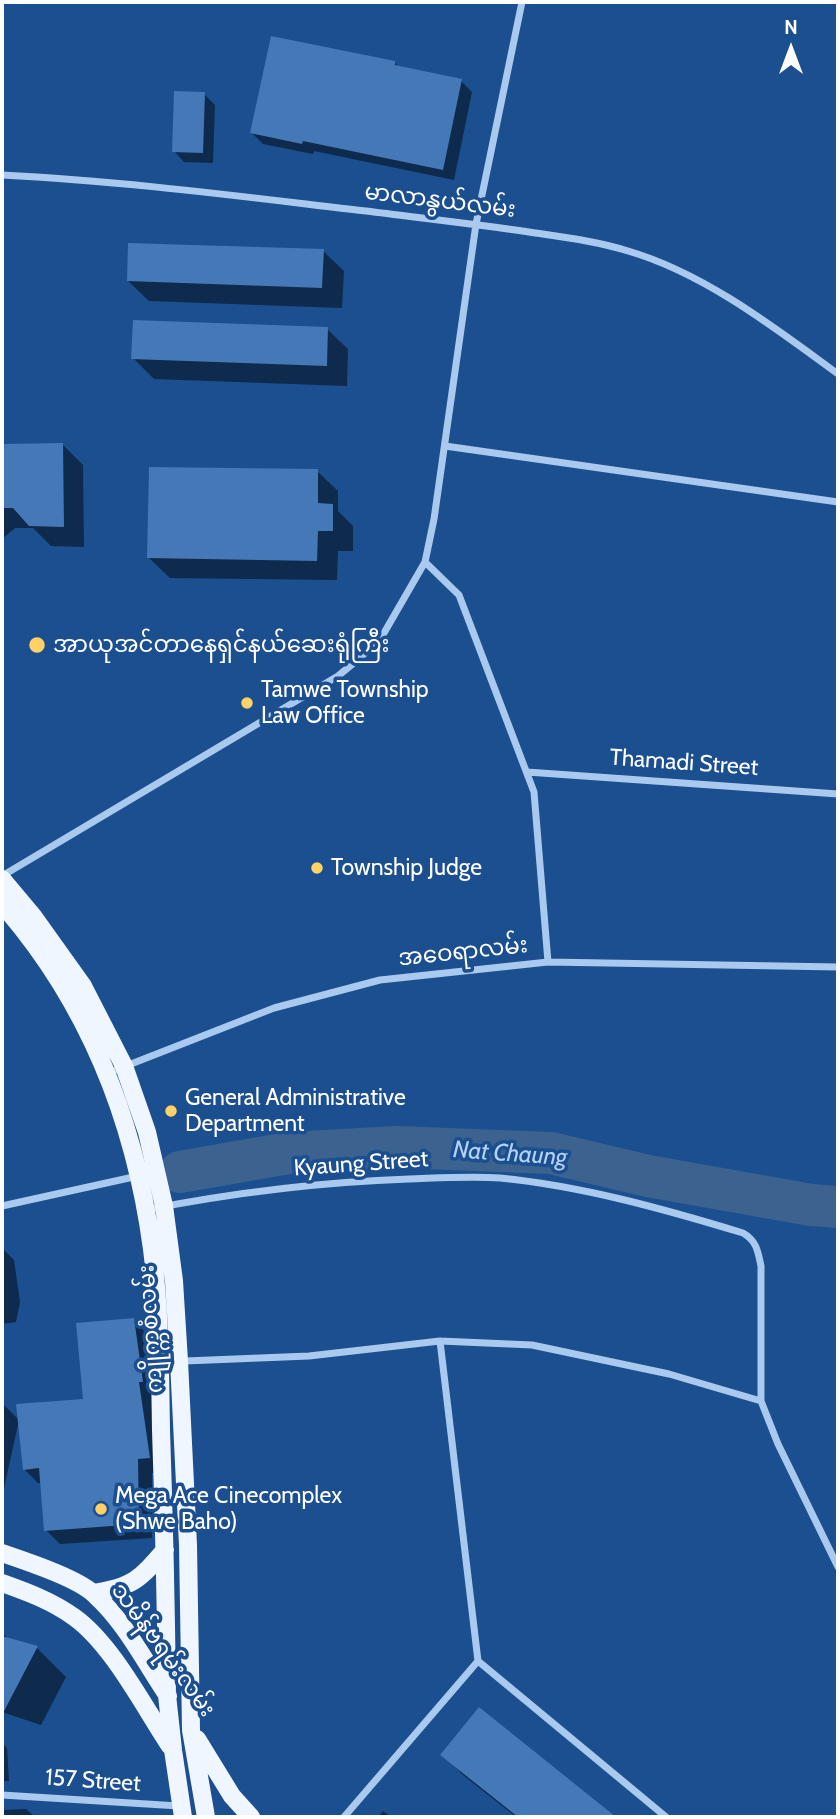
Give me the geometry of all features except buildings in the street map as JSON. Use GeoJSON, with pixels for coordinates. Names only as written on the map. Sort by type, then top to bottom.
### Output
{"type":"FeatureCollection","features":[{"type":"Feature","properties":{"kind":"main road","name":"ကျိုက္ကစံလမ်း"},"geometry":{"type":"LineString","coordinates":[[2,878],[83,986],[116,1070],[147,1132],[145,1210],[153,1262],[159,1363],[167,1695],[183,1812]]}},
{"type":"Feature","properties":{"kind":"main road","name":"ကျိုက္ကစံလမ်း"},"geometry":{"type":"LineString","coordinates":[[2,904],[19,923],[116,1070]]}},
{"type":"Feature","properties":{"kind":"main road","name":"ကျိုက္ကစံလမ်း"},"geometry":{"type":"LineString","coordinates":[[148,1173],[164,1206],[174,1281],[188,1545],[191,1730],[204,1809]]}},
{"type":"Feature","properties":{"kind":"main road"},"geometry":{"type":"LineString","coordinates":[[94,1593],[121,1588],[143,1575],[165,1550]]}},
{"type":"Feature","properties":{"kind":"main road","name":"သမိန်ဗရမ်းလမ်း"},"geometry":{"type":"LineString","coordinates":[[2,1553],[44,1568],[94,1593],[130,1638],[232,1796],[251,1817]]}},
{"type":"Feature","properties":{"kind":"main road","name":"သမိန်ဗရမ်းလမ်း"},"geometry":{"type":"LineString","coordinates":[[2,1583],[41,1597],[76,1618],[99,1640],[173,1750],[204,1809],[215,1817]]}},
{"type":"Feature","properties":{"kind":"street"},"geometry":{"type":"LineString","coordinates":[[2,878],[338,676],[384,633],[425,562],[445,446],[476,224],[522,2]]}},
{"type":"Feature","properties":{"kind":"street","name":"မာလာနွယ်လမ်း"},"geometry":{"type":"LineString","coordinates":[[2,175],[209,193],[476,224],[575,239],[630,251],[698,281],[760,318],[838,374]]}},
{"type":"Feature","properties":{"kind":"street"},"geometry":{"type":"LineString","coordinates":[[445,446],[838,502]]}},
{"type":"Feature","properties":{"kind":"street"},"geometry":{"type":"LineString","coordinates":[[425,562],[459,595],[534,792],[548,962]]}},
{"type":"Feature","properties":{"kind":"street","name":"Thamadi Street"},"geometry":{"type":"LineString","coordinates":[[527,772],[838,794]]}},
{"type":"Feature","properties":{"kind":"street","name":"အဝေရာလမ်း"},"geometry":{"type":"LineString","coordinates":[[116,1070],[274,1008],[380,980],[548,962],[838,967]]}},
{"type":"Feature","properties":{"kind":"street"},"geometry":{"type":"LineString","coordinates":[[2,1206],[148,1173]]}},
{"type":"Feature","properties":{"kind":"street","name":"Kyaung Street"},"geometry":{"type":"LineString","coordinates":[[145,1210],[287,1187],[360,1180],[496,1178],[565,1188],[676,1213],[743,1233],[751,1238],[758,1248],[761,1266],[761,1401]]}},
{"type":"Feature","properties":{"kind":"street"},"geometry":{"type":"LineString","coordinates":[[440,1341],[478,1661],[666,1817]]}},
{"type":"Feature","properties":{"kind":"street"},"geometry":{"type":"LineString","coordinates":[[159,1363],[309,1356],[440,1341],[532,1345],[669,1374],[761,1401],[778,1444],[838,1567]]}},
{"type":"Feature","properties":{"kind":"street"},"geometry":{"type":"LineString","coordinates":[[344,1817],[478,1661]]}},
{"type":"Feature","properties":{"kind":"street","name":"157 Street"},"geometry":{"type":"LineString","coordinates":[[2,1794],[183,1812]]}},
{"type":"Feature","properties":{"kind":"waterway","name":"Nat Chaung"},"geometry":{"type":"LineString","coordinates":[[180,1172],[288,1153],[397,1147],[551,1153],[648,1176],[811,1205],[838,1207]]}},
{"type":"Feature","properties":{"kind":"place","name":"အာယုအင်တာနေရှင်နယ်ဆေးရုံကြီး"},"geometry":{"type":"Point","coordinates":[37,645]}},
{"type":"Feature","properties":{"kind":"place","name":"Tamwe Township Law Office"},"geometry":{"type":"Point","coordinates":[247,703]}},
{"type":"Feature","properties":{"kind":"place","name":"Township Judge"},"geometry":{"type":"Point","coordinates":[317,868]}},
{"type":"Feature","properties":{"kind":"place","name":"General Administrative Department"},"geometry":{"type":"Point","coordinates":[171,1111]}},
{"type":"Feature","properties":{"kind":"place","name":"Mega Ace Cinecomplex (Shwe Baho)"},"geometry":{"type":"Point","coordinates":[101,1509]}}]}
